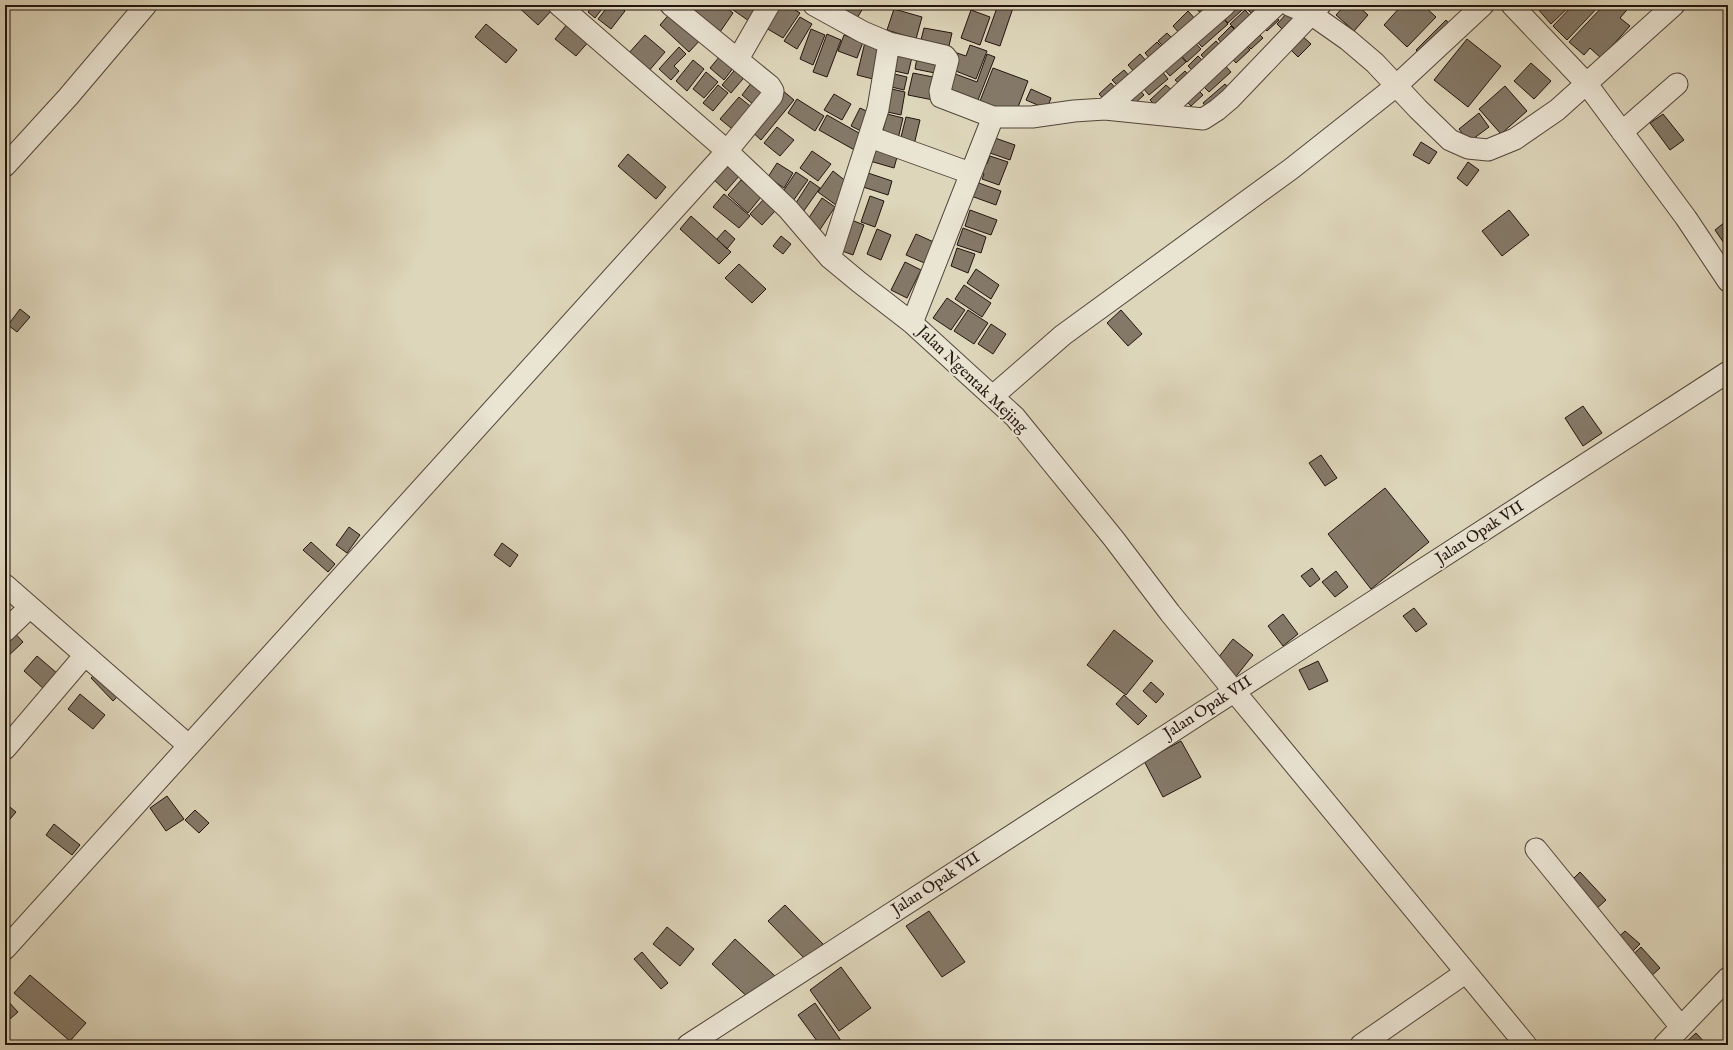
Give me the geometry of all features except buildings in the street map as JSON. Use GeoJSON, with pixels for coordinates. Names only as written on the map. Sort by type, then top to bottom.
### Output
{"type":"FeatureCollection","features":[{"type":"Feature","properties":{"kind":"street"},"geometry":{"type":"LineString","coordinates":[[5,166],[68,97],[146,5]]}},
{"type":"Feature","properties":{"kind":"street"},"geometry":{"type":"LineString","coordinates":[[5,950],[188,745],[727,151],[773,94],[770,86],[671,5]]}},
{"type":"Feature","properties":{"kind":"street"},"geometry":{"type":"LineString","coordinates":[[738,59],[769,5]]}},
{"type":"Feature","properties":{"kind":"street"},"geometry":{"type":"LineString","coordinates":[[814,5],[863,32],[889,43],[945,56],[948,60],[940,91],[941,97],[993,117],[1032,117],[1074,111],[1105,109],[1203,118],[1230,100],[1315,9]]}},
{"type":"Feature","properties":{"kind":"street"},"geometry":{"type":"LineString","coordinates":[[1105,109],[1225,5]]}},
{"type":"Feature","properties":{"kind":"street"},"geometry":{"type":"LineString","coordinates":[[1160,114],[1276,5]]}},
{"type":"Feature","properties":{"kind":"street"},"geometry":{"type":"LineString","coordinates":[[1289,5],[1315,9],[1375,63],[1450,140],[1468,148],[1488,150],[1515,139],[1557,110],[1674,5]]}},
{"type":"Feature","properties":{"kind":"street"},"geometry":{"type":"LineString","coordinates":[[993,396],[1063,335],[1291,169],[1396,86],[1482,5]]}},
{"type":"Feature","properties":{"kind":"street"},"geometry":{"type":"LineString","coordinates":[[1512,5],[1586,83],[1686,218],[1728,281]]}},
{"type":"Feature","properties":{"kind":"street","name":"Jalan Ngentak Mejing"},"geometry":{"type":"LineString","coordinates":[[562,6],[727,151],[788,209],[830,258],[912,323],[1015,417],[1114,539],[1170,613],[1465,973],[1526,1045]]}},
{"type":"Feature","properties":{"kind":"street"},"geometry":{"type":"LineString","coordinates":[[830,258],[878,109],[889,43]]}},
{"type":"Feature","properties":{"kind":"street"},"geometry":{"type":"LineString","coordinates":[[1622,132],[1676,84]]}},
{"type":"Feature","properties":{"kind":"street"},"geometry":{"type":"LineString","coordinates":[[912,323],[993,117]]}},
{"type":"Feature","properties":{"kind":"street"},"geometry":{"type":"LineString","coordinates":[[870,137],[970,173]]}},
{"type":"Feature","properties":{"kind":"street","name":"Jalan Opak VII"},"geometry":{"type":"LineString","coordinates":[[688,1045],[1728,372]]}},
{"type":"Feature","properties":{"kind":"street"},"geometry":{"type":"LineString","coordinates":[[5,586],[188,745]]}},
{"type":"Feature","properties":{"kind":"street"},"geometry":{"type":"LineString","coordinates":[[5,631],[30,607]]}},
{"type":"Feature","properties":{"kind":"street"},"geometry":{"type":"LineString","coordinates":[[5,749],[86,655]]}},
{"type":"Feature","properties":{"kind":"street"},"geometry":{"type":"LineString","coordinates":[[1536,849],[1681,1027]]}},
{"type":"Feature","properties":{"kind":"street"},"geometry":{"type":"LineString","coordinates":[[1361,1045],[1465,973]]}},
{"type":"Feature","properties":{"kind":"street"},"geometry":{"type":"LineString","coordinates":[[1664,1045],[1728,978]]}}]}
